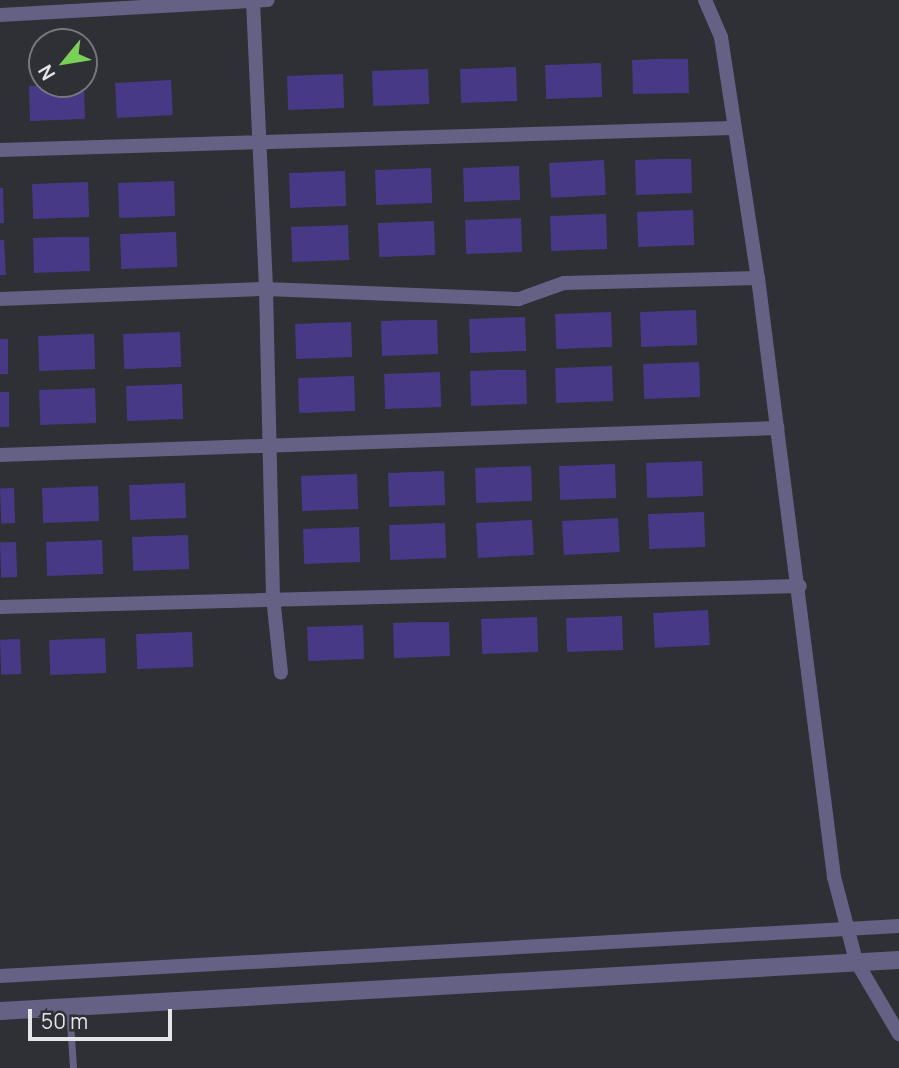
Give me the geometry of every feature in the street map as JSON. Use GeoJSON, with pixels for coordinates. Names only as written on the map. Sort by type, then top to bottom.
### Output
{"type":"FeatureCollection","features":[{"type":"Feature","properties":{"kind":"street"},"geometry":{"type":"LineString","coordinates":[[705,0],[721,37],[732,128],[758,278],[800,586],[834,877],[844,927],[856,961],[899,1034]]}},
{"type":"Feature","properties":{"kind":"street"},"geometry":{"type":"LineString","coordinates":[[0,15],[261,1],[261,143],[268,443],[273,597],[281,673]]}},
{"type":"Feature","properties":{"kind":"street"},"geometry":{"type":"LineString","coordinates":[[0,150],[732,128]]}},
{"type":"Feature","properties":{"kind":"street"},"geometry":{"type":"LineString","coordinates":[[0,299],[266,289],[519,299],[564,283],[758,278]]}},
{"type":"Feature","properties":{"kind":"street"},"geometry":{"type":"LineString","coordinates":[[0,455],[268,443],[778,428]]}},
{"type":"Feature","properties":{"kind":"street"},"geometry":{"type":"LineString","coordinates":[[0,607],[273,597],[800,586]]}},
{"type":"Feature","properties":{"kind":"street"},"geometry":{"type":"LineString","coordinates":[[0,976],[899,926]]}},
{"type":"Feature","properties":{"kind":"street"},"geometry":{"type":"LineString","coordinates":[[0,1011],[899,960]]}},
{"type":"Feature","properties":{"kind":"lane"},"geometry":{"type":"LineString","coordinates":[[69,1007],[72,1068]]}},
{"type":"Feature","properties":{"kind":"building"},"geometry":{"type":"Polygon","coordinates":[[[688,59],[689,93],[633,94],[632,60],[688,59]]]}},
{"type":"Feature","properties":{"kind":"building"},"geometry":{"type":"Polygon","coordinates":[[[601,63],[602,97],[546,99],[545,65],[601,63]]]}},
{"type":"Feature","properties":{"kind":"building"},"geometry":{"type":"Polygon","coordinates":[[[516,67],[517,101],[461,103],[460,69],[516,67]]]}},
{"type":"Feature","properties":{"kind":"building"},"geometry":{"type":"Polygon","coordinates":[[[428,69],[429,104],[373,106],[372,71],[428,69]]]}},
{"type":"Feature","properties":{"kind":"building"},"geometry":{"type":"Polygon","coordinates":[[[343,74],[344,108],[288,110],[287,76],[343,74]]]}},
{"type":"Feature","properties":{"kind":"building"},"geometry":{"type":"Polygon","coordinates":[[[171,80],[173,115],[117,118],[115,83],[171,80]]]}},
{"type":"Feature","properties":{"kind":"building"},"geometry":{"type":"Polygon","coordinates":[[[29,98],[84,98],[85,119],[30,121],[29,98]]]}},
{"type":"Feature","properties":{"kind":"building"},"geometry":{"type":"Polygon","coordinates":[[[691,159],[692,193],[636,195],[635,160],[691,159]]]}},
{"type":"Feature","properties":{"kind":"building"},"geometry":{"type":"Polygon","coordinates":[[[604,160],[606,195],[551,198],[549,163],[604,160]]]}},
{"type":"Feature","properties":{"kind":"building"},"geometry":{"type":"Polygon","coordinates":[[[519,166],[520,200],[464,202],[463,168],[519,166]]]}},
{"type":"Feature","properties":{"kind":"building"},"geometry":{"type":"Polygon","coordinates":[[[431,168],[432,203],[376,205],[375,170],[431,168]]]}},
{"type":"Feature","properties":{"kind":"building"},"geometry":{"type":"Polygon","coordinates":[[[345,171],[346,206],[290,208],[289,173],[345,171]]]}},
{"type":"Feature","properties":{"kind":"building"},"geometry":{"type":"Polygon","coordinates":[[[174,181],[175,216],[119,218],[118,183],[174,181]]]}},
{"type":"Feature","properties":{"kind":"building"},"geometry":{"type":"Polygon","coordinates":[[[88,182],[89,217],[33,219],[32,184],[88,182]]]}},
{"type":"Feature","properties":{"kind":"building"},"geometry":{"type":"Polygon","coordinates":[[[0,188],[3,188],[4,223],[0,223],[0,188]]]}},
{"type":"Feature","properties":{"kind":"building"},"geometry":{"type":"Polygon","coordinates":[[[693,210],[694,245],[638,247],[637,212],[693,210]]]}},
{"type":"Feature","properties":{"kind":"building"},"geometry":{"type":"Polygon","coordinates":[[[606,214],[607,249],[551,251],[550,216],[606,214]]]}},
{"type":"Feature","properties":{"kind":"building"},"geometry":{"type":"Polygon","coordinates":[[[521,218],[522,252],[466,254],[465,220],[521,218]]]}},
{"type":"Feature","properties":{"kind":"building"},"geometry":{"type":"Polygon","coordinates":[[[434,221],[435,255],[379,257],[378,223],[434,221]]]}},
{"type":"Feature","properties":{"kind":"building"},"geometry":{"type":"Polygon","coordinates":[[[348,225],[349,260],[292,262],[291,227],[348,225]]]}},
{"type":"Feature","properties":{"kind":"building"},"geometry":{"type":"Polygon","coordinates":[[[176,232],[177,267],[121,269],[120,234],[176,232]]]}},
{"type":"Feature","properties":{"kind":"building"},"geometry":{"type":"Polygon","coordinates":[[[89,237],[90,271],[34,273],[33,238],[89,237]]]}},
{"type":"Feature","properties":{"kind":"building"},"geometry":{"type":"Polygon","coordinates":[[[0,240],[4,240],[6,275],[0,275],[0,240]]]}},
{"type":"Feature","properties":{"kind":"building"},"geometry":{"type":"Polygon","coordinates":[[[696,310],[697,345],[641,347],[640,312],[696,310]]]}},
{"type":"Feature","properties":{"kind":"building"},"geometry":{"type":"Polygon","coordinates":[[[611,312],[612,347],[556,349],[555,314],[611,312]]]}},
{"type":"Feature","properties":{"kind":"building"},"geometry":{"type":"Polygon","coordinates":[[[525,317],[526,351],[470,353],[469,319],[525,317]]]}},
{"type":"Feature","properties":{"kind":"building"},"geometry":{"type":"Polygon","coordinates":[[[437,320],[438,354],[382,356],[381,321],[437,320]]]}},
{"type":"Feature","properties":{"kind":"building"},"geometry":{"type":"Polygon","coordinates":[[[351,322],[352,357],[296,359],[295,324],[351,322]]]}},
{"type":"Feature","properties":{"kind":"building"},"geometry":{"type":"Polygon","coordinates":[[[180,332],[181,367],[124,369],[123,334],[180,332]]]}},
{"type":"Feature","properties":{"kind":"building"},"geometry":{"type":"Polygon","coordinates":[[[94,334],[95,369],[39,371],[38,336],[94,334]]]}},
{"type":"Feature","properties":{"kind":"building"},"geometry":{"type":"Polygon","coordinates":[[[0,339],[8,339],[8,374],[0,374],[0,339]]]}},
{"type":"Feature","properties":{"kind":"building"},"geometry":{"type":"Polygon","coordinates":[[[699,362],[700,397],[644,399],[643,364],[699,362]]]}},
{"type":"Feature","properties":{"kind":"building"},"geometry":{"type":"Polygon","coordinates":[[[612,366],[613,401],[556,403],[555,368],[612,366]]]}},
{"type":"Feature","properties":{"kind":"building"},"geometry":{"type":"Polygon","coordinates":[[[526,370],[527,404],[471,406],[470,371],[526,370]]]}},
{"type":"Feature","properties":{"kind":"building"},"geometry":{"type":"Polygon","coordinates":[[[440,372],[441,407],[385,409],[384,374],[440,372]]]}},
{"type":"Feature","properties":{"kind":"building"},"geometry":{"type":"Polygon","coordinates":[[[354,376],[355,411],[299,413],[298,378],[354,376]]]}},
{"type":"Feature","properties":{"kind":"building"},"geometry":{"type":"Polygon","coordinates":[[[182,384],[183,419],[127,421],[126,386],[182,384]]]}},
{"type":"Feature","properties":{"kind":"building"},"geometry":{"type":"Polygon","coordinates":[[[95,388],[96,423],[40,425],[39,390],[95,388]]]}},
{"type":"Feature","properties":{"kind":"building"},"geometry":{"type":"Polygon","coordinates":[[[0,392],[9,392],[9,427],[0,427],[0,392]]]}},
{"type":"Feature","properties":{"kind":"building"},"geometry":{"type":"Polygon","coordinates":[[[702,461],[703,496],[647,498],[646,463],[702,461]]]}},
{"type":"Feature","properties":{"kind":"building"},"geometry":{"type":"Polygon","coordinates":[[[615,464],[616,498],[560,500],[559,466],[615,464]]]}},
{"type":"Feature","properties":{"kind":"building"},"geometry":{"type":"Polygon","coordinates":[[[531,466],[532,501],[476,503],[475,468],[531,466]]]}},
{"type":"Feature","properties":{"kind":"building"},"geometry":{"type":"Polygon","coordinates":[[[444,471],[445,505],[389,507],[388,473],[444,471]]]}},
{"type":"Feature","properties":{"kind":"building"},"geometry":{"type":"Polygon","coordinates":[[[357,474],[358,509],[302,511],[301,476],[357,474]]]}},
{"type":"Feature","properties":{"kind":"building"},"geometry":{"type":"Polygon","coordinates":[[[185,483],[186,518],[130,520],[129,485],[185,483]]]}},
{"type":"Feature","properties":{"kind":"building"},"geometry":{"type":"Polygon","coordinates":[[[98,486],[99,521],[43,523],[42,488],[98,486]]]}},
{"type":"Feature","properties":{"kind":"building"},"geometry":{"type":"Polygon","coordinates":[[[0,488],[14,488],[15,523],[1,523],[0,488]]]}},
{"type":"Feature","properties":{"kind":"building"},"geometry":{"type":"Polygon","coordinates":[[[704,512],[705,547],[649,549],[648,514],[704,512]]]}},
{"type":"Feature","properties":{"kind":"building"},"geometry":{"type":"Polygon","coordinates":[[[618,518],[620,552],[564,555],[562,521],[618,518]]]}},
{"type":"Feature","properties":{"kind":"building"},"geometry":{"type":"Polygon","coordinates":[[[532,520],[534,555],[478,558],[476,523],[532,520]]]}},
{"type":"Feature","properties":{"kind":"building"},"geometry":{"type":"Polygon","coordinates":[[[445,523],[446,558],[390,560],[389,525],[445,523]]]}},
{"type":"Feature","properties":{"kind":"building"},"geometry":{"type":"Polygon","coordinates":[[[359,527],[360,562],[304,564],[303,529],[359,527]]]}},
{"type":"Feature","properties":{"kind":"building"},"geometry":{"type":"Polygon","coordinates":[[[188,535],[189,569],[133,571],[132,537],[188,535]]]}},
{"type":"Feature","properties":{"kind":"building"},"geometry":{"type":"Polygon","coordinates":[[[102,540],[103,574],[47,576],[46,542],[102,540]]]}},
{"type":"Feature","properties":{"kind":"building"},"geometry":{"type":"Polygon","coordinates":[[[16,542],[17,577],[1,578],[0,543],[16,542]]]}},
{"type":"Feature","properties":{"kind":"building"},"geometry":{"type":"Polygon","coordinates":[[[708,610],[710,645],[655,648],[653,613],[708,610]]]}},
{"type":"Feature","properties":{"kind":"building"},"geometry":{"type":"Polygon","coordinates":[[[622,616],[623,650],[567,652],[566,618],[622,616]]]}},
{"type":"Feature","properties":{"kind":"building"},"geometry":{"type":"Polygon","coordinates":[[[537,617],[538,652],[482,654],[481,619],[537,617]]]}},
{"type":"Feature","properties":{"kind":"building"},"geometry":{"type":"Polygon","coordinates":[[[449,622],[450,656],[394,658],[393,623],[449,622]]]}},
{"type":"Feature","properties":{"kind":"building"},"geometry":{"type":"Polygon","coordinates":[[[363,625],[364,659],[308,661],[307,627],[363,625]]]}},
{"type":"Feature","properties":{"kind":"building"},"geometry":{"type":"Polygon","coordinates":[[[192,632],[193,667],[137,669],[136,634],[192,632]]]}},
{"type":"Feature","properties":{"kind":"building"},"geometry":{"type":"Polygon","coordinates":[[[105,638],[106,673],[50,675],[49,640],[105,638]]]}},
{"type":"Feature","properties":{"kind":"building"},"geometry":{"type":"Polygon","coordinates":[[[20,639],[21,674],[1,675],[0,640],[20,639]]]}}]}
